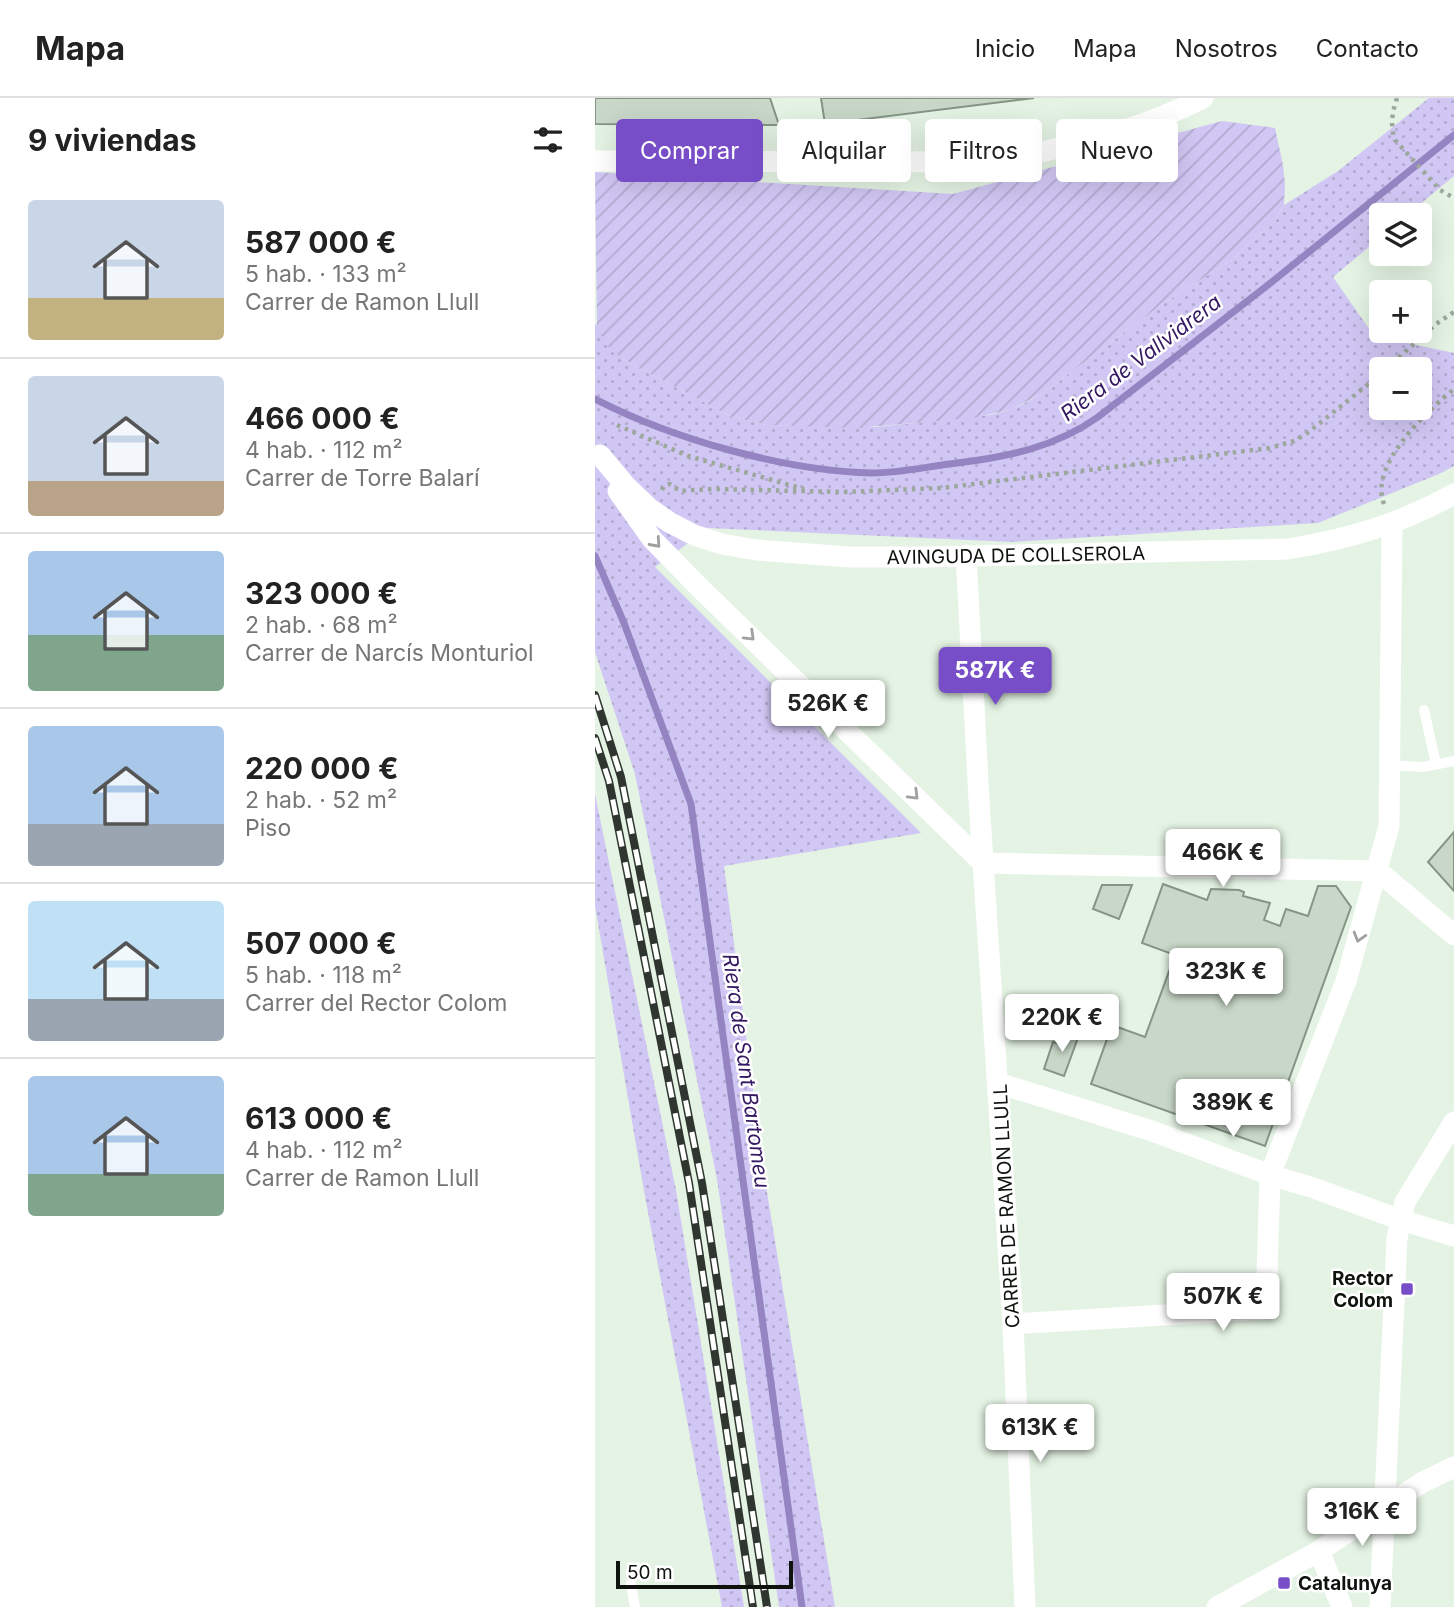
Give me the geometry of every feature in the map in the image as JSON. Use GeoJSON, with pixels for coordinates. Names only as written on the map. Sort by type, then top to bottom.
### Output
{"type":"FeatureCollection","features":[{"type":"Feature","properties":{"kind":"street"},"geometry":{"type":"LineString","coordinates":[[595,161],[992,162],[1114,134],[1174,113],[1203,98]]}},
{"type":"Feature","properties":{"kind":"street"},"geometry":{"type":"LineString","coordinates":[[598,449],[620,496],[652,539],[983,863],[1378,871],[1454,935]]}},
{"type":"Feature","properties":{"kind":"street","name":"AVINGUDA DE COLLSEROLA"},"geometry":{"type":"LineString","coordinates":[[598,449],[625,485],[650,509],[694,536],[756,550],[850,557],[1263,551],[1317,545],[1392,524],[1454,494]]}},
{"type":"Feature","properties":{"kind":"street"},"geometry":{"type":"LineString","coordinates":[[1013,1324],[1266,1309],[1270,1175],[1346,981],[1389,825],[1392,524]]}},
{"type":"Feature","properties":{"kind":"street","name":"CARRER DE RAMON LLULL"},"geometry":{"type":"LineString","coordinates":[[966,555],[1013,1324],[1025,1607]]}},
{"type":"Feature","properties":{"kind":"street"},"geometry":{"type":"LineString","coordinates":[[998,1083],[1152,1131],[1270,1175],[1454,1236]]}},
{"type":"Feature","properties":{"kind":"street"},"geometry":{"type":"LineString","coordinates":[[1380,1607],[1396,1249],[1405,1202],[1454,1122]]}},
{"type":"Feature","properties":{"kind":"street"},"geometry":{"type":"LineString","coordinates":[[1217,1607],[1319,1551],[1423,1482],[1454,1467]]}},
{"type":"Feature","properties":{"kind":"street"},"geometry":{"type":"LineString","coordinates":[[1319,1551],[1342,1607]]}},
{"type":"Feature","properties":{"kind":"lane"},"geometry":{"type":"LineString","coordinates":[[1424,710],[1436,764]]}},
{"type":"Feature","properties":{"kind":"lane"},"geometry":{"type":"LineString","coordinates":[[1390,765],[1423,767],[1454,761]]}},
{"type":"Feature","properties":{"kind":"lane"},"geometry":{"type":"LineString","coordinates":[[631,1584],[635,1607]]}},
{"type":"Feature","properties":{"kind":"path"},"geometry":{"type":"LineString","coordinates":[[1397,98],[1392,114],[1395,140],[1440,190],[1454,198]]}},
{"type":"Feature","properties":{"kind":"path"},"geometry":{"type":"LineString","coordinates":[[1399,357],[1436,324],[1454,312]]}},
{"type":"Feature","properties":{"kind":"path"},"geometry":{"type":"LineString","coordinates":[[650,509],[664,486],[670,484],[680,491],[712,489],[815,492],[941,488],[1108,470],[1281,446],[1305,434],[1369,383]]}},
{"type":"Feature","properties":{"kind":"path"},"geometry":{"type":"LineString","coordinates":[[1392,524],[1380,495],[1387,468],[1404,438],[1454,389]]}},
{"type":"Feature","properties":{"kind":"path"},"geometry":{"type":"LineString","coordinates":[[617,425],[670,450],[815,492]]}},
{"type":"Feature","properties":{"kind":"shaded area"},"geometry":{"type":"Polygon","coordinates":[[[1429,98],[1454,98],[1454,176],[1421,203],[1369,203],[1369,247],[1333,277],[1369,329],[1369,343],[1407,343],[1454,353],[1454,466],[1318,523],[1012,542],[709,528],[655,567],[921,833],[724,866],[764,1174],[835,1607],[779,1607],[717,1179],[635,774],[595,652],[595,323],[621,358],[730,416],[766,425],[876,427],[990,415],[1010,410],[1043,393],[1161,305],[1230,261],[1275,221],[1284,205],[1338,171],[1429,98]]]}},
{"type":"Feature","properties":{"kind":"shaded area"},"geometry":{"type":"Polygon","coordinates":[[[1222,121],[1275,128],[1285,185],[1284,205],[1275,221],[1230,261],[1161,305],[1043,393],[1010,410],[972,418],[856,428],[766,425],[730,416],[621,358],[607,345],[597,328],[595,172],[616,173],[616,182],[758,182],[953,194],[997,182],[1042,182],[1042,170],[1056,166],[1056,182],[1178,182],[1178,133],[1222,121]]]}},
{"type":"Feature","properties":{"kind":"shaded area"},"geometry":{"type":"Polygon","coordinates":[[[595,794],[676,1190],[744,1607],[722,1607],[644,1191],[595,906],[595,794]]]}},
{"type":"Feature","properties":{"kind":"building"},"geometry":{"type":"Polygon","coordinates":[[[595,98],[770,98],[777,119],[777,125],[763,125],[763,119],[616,119],[616,124],[595,124],[595,98]]]}},
{"type":"Feature","properties":{"kind":"building"},"geometry":{"type":"Polygon","coordinates":[[[821,98],[1034,98],[865,119],[824,119],[821,98]]]}},
{"type":"Feature","properties":{"kind":"building"},"geometry":{"type":"Polygon","coordinates":[[[1454,832],[1454,891],[1428,862],[1454,832]]]}},
{"type":"Feature","properties":{"kind":"building"},"geometry":{"type":"Polygon","coordinates":[[[1163,884],[1207,900],[1211,889],[1239,890],[1244,892],[1243,896],[1270,903],[1264,920],[1280,926],[1286,909],[1308,916],[1318,886],[1336,886],[1351,907],[1265,1146],[1091,1084],[1112,1025],[1145,1037],[1175,955],[1142,943],[1163,884]]]}},
{"type":"Feature","properties":{"kind":"building"},"geometry":{"type":"Polygon","coordinates":[[[1102,885],[1132,885],[1119,919],[1093,909],[1102,885]]]}},
{"type":"Feature","properties":{"kind":"building"},"geometry":{"type":"Polygon","coordinates":[[[1070,1028],[1080,1032],[1064,1076],[1044,1069],[1053,1042],[1064,1045],[1070,1028]]]}},
{"type":"Feature","properties":{"kind":"waterway","name":"Riera de Vallvidrera"},"geometry":{"type":"LineString","coordinates":[[595,399],[659,427],[730,450],[838,471],[893,472],[994,458],[1031,449],[1065,436],[1098,417],[1454,135]]}},
{"type":"Feature","properties":{"kind":"waterway","name":"Riera de Sant Bartomeu"},"geometry":{"type":"LineString","coordinates":[[595,556],[624,623],[691,804],[802,1607]]}},
{"type":"Feature","properties":{"kind":"railway"},"geometry":{"type":"LineString","coordinates":[[595,695],[621,777],[702,1183],[767,1607]]}},
{"type":"Feature","properties":{"kind":"railway"},"geometry":{"type":"LineString","coordinates":[[595,738],[609,781],[689,1183],[753,1607]]}},
{"type":"Feature","properties":{"kind":"place","name":"Rector Colom"},"geometry":{"type":"Point","coordinates":[1407,1289]}},
{"type":"Feature","properties":{"kind":"place","name":"Catalunya"},"geometry":{"type":"Point","coordinates":[1284,1583]}}]}
